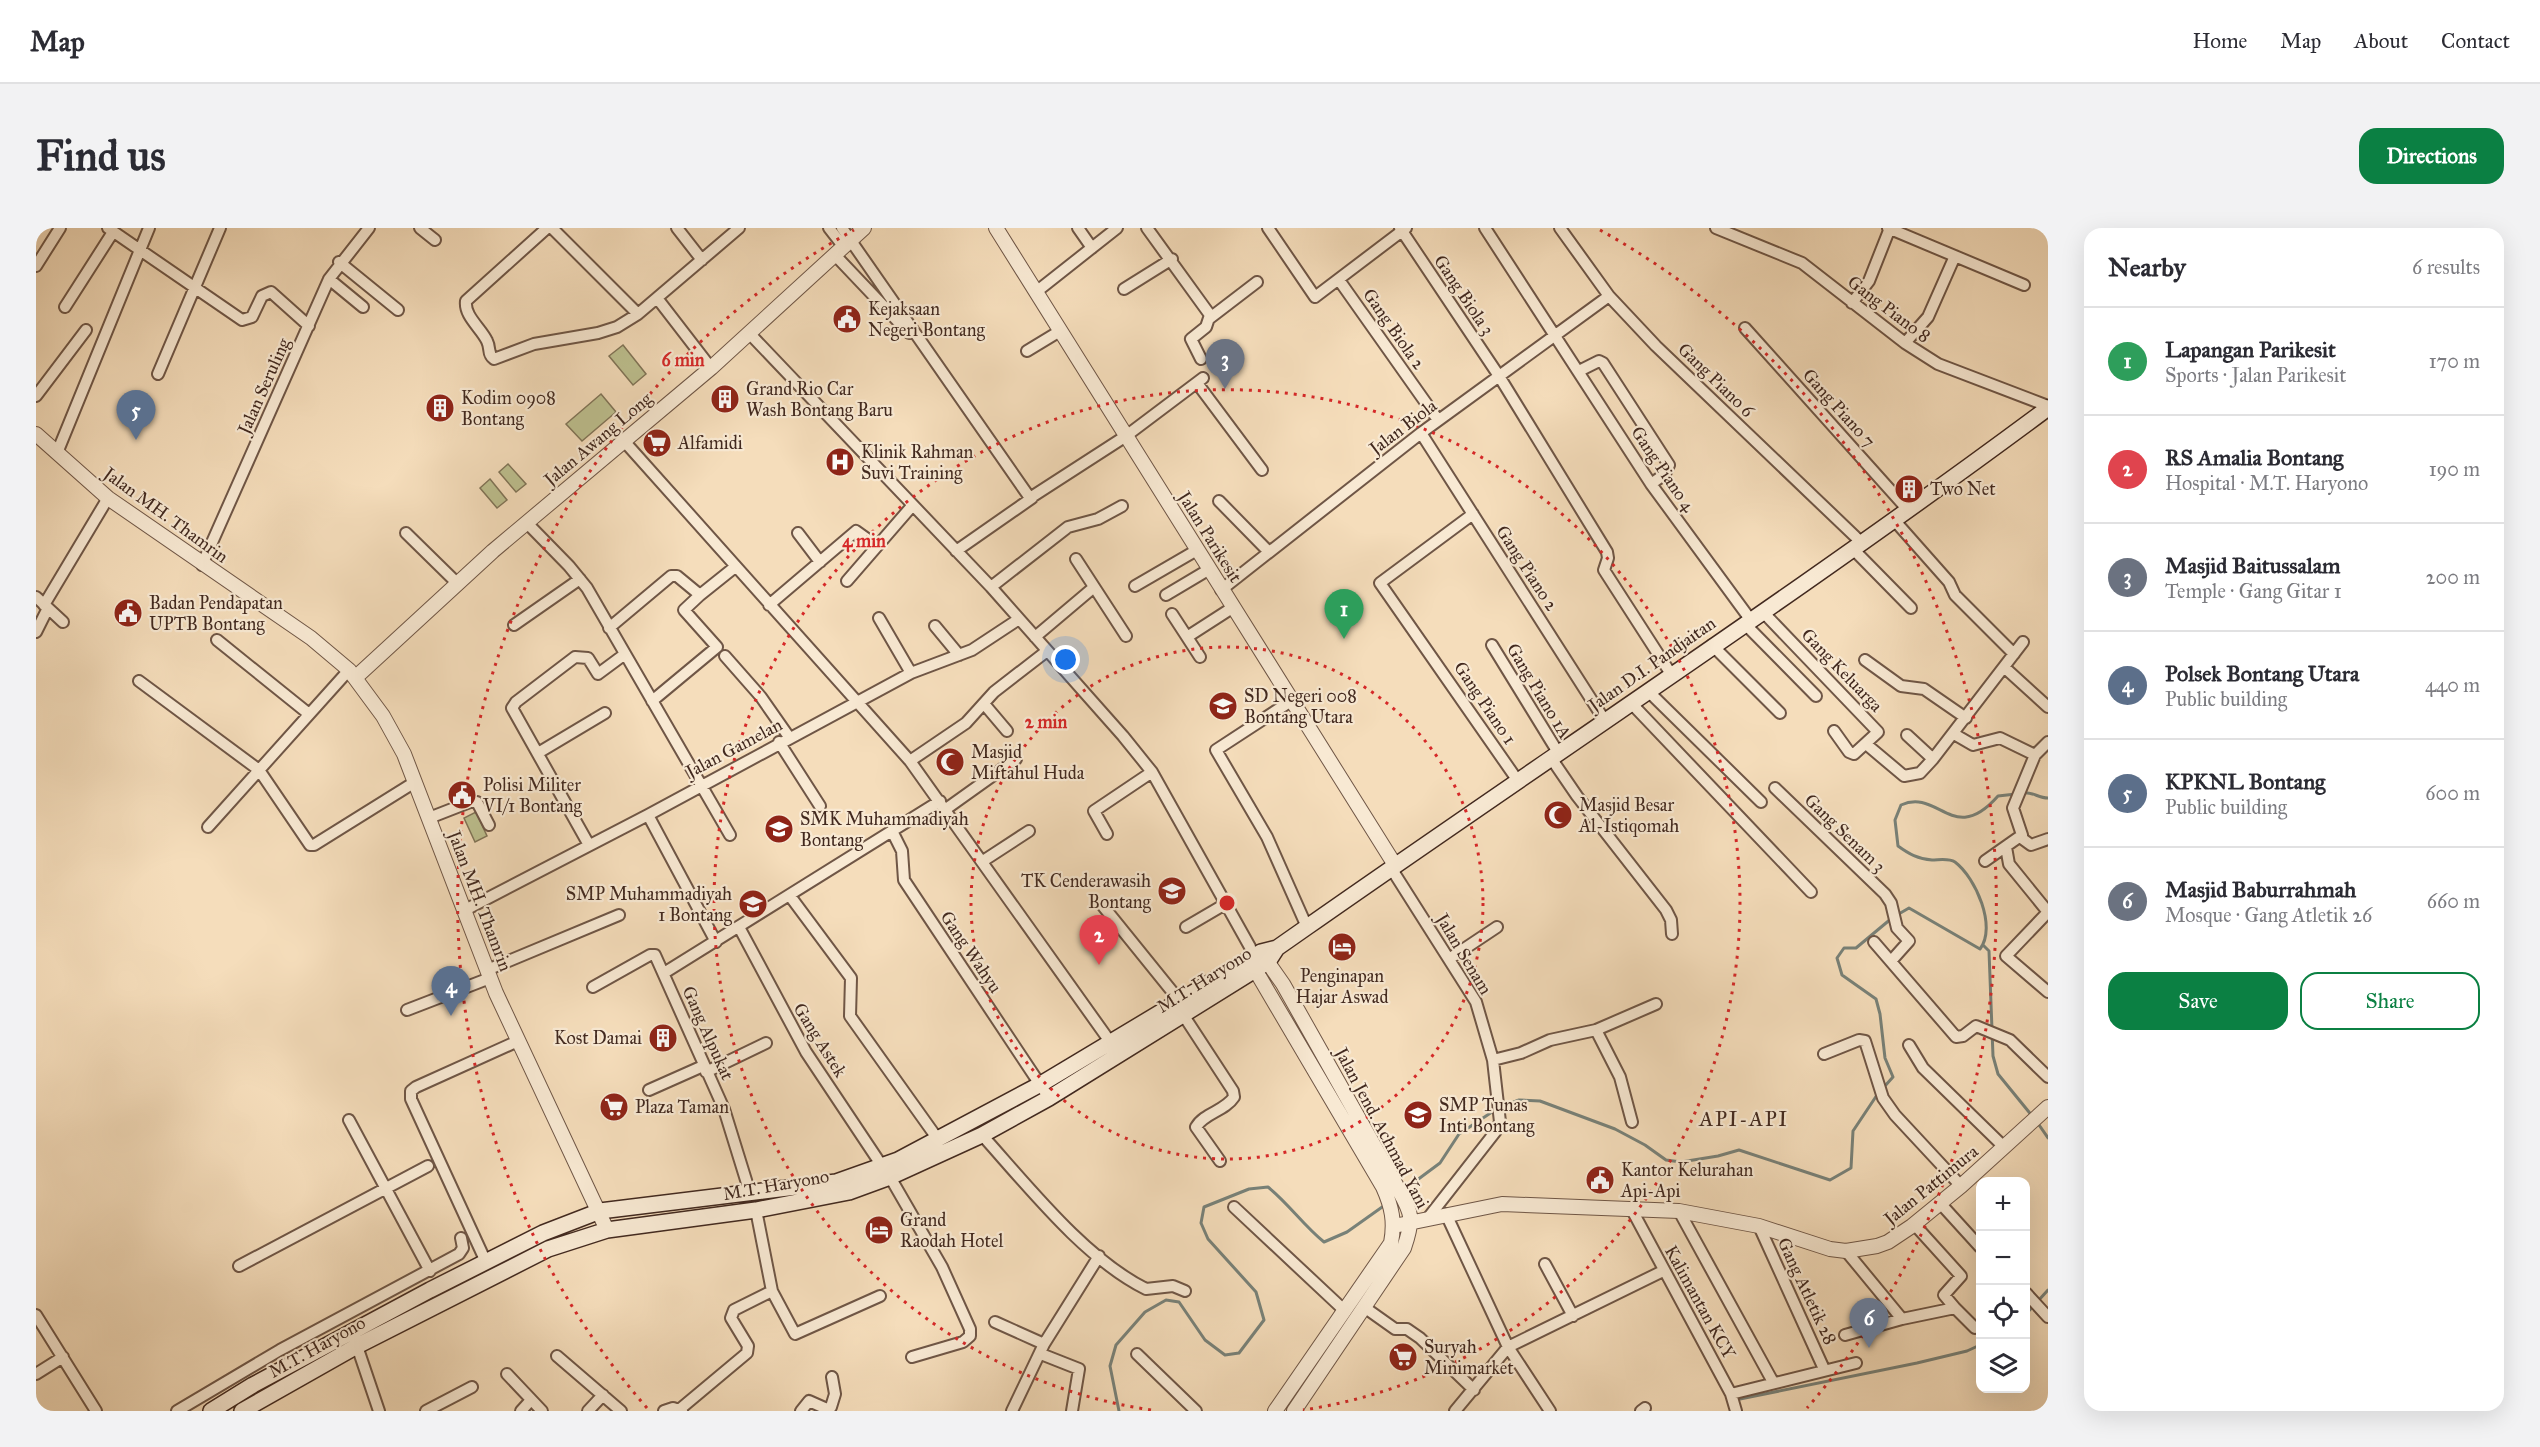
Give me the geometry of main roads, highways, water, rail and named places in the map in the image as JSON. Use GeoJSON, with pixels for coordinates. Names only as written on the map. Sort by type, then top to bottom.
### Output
{"type":"FeatureCollection","features":[{"type":"Feature","properties":{"kind":"main road","name":"Jalan D.I. Pandjaitan"},"geometry":{"type":"LineString","coordinates":[[1277,948],[1752,617],[1858,547],[2048,407]]}},
{"type":"Feature","properties":{"kind":"main road","name":"M.T. Haryono"},"geometry":{"type":"LineString","coordinates":[[211,1411],[253,1385],[486,1262],[543,1233],[600,1211],[836,1182],[886,1171],[982,1135],[1111,1043],[1179,1000],[1277,948]]}},
{"type":"Feature","properties":{"kind":"main road","name":"M.T. Haryono"},"geometry":{"type":"LineString","coordinates":[[247,1410],[357,1346],[548,1249],[607,1230],[756,1210],[849,1192],[937,1138],[1045,1091],[1184,1016],[1257,958]]}},
{"type":"Feature","properties":{"kind":"waterway"},"geometry":{"type":"LineString","coordinates":[[2022,793],[2048,798]]}},
{"type":"Feature","properties":{"kind":"waterway"},"geometry":{"type":"LineString","coordinates":[[1897,915],[1909,908],[1980,949],[1985,940],[1985,916],[1982,903],[1970,879],[1953,861],[1922,859],[1898,846],[1895,820],[1901,805],[1914,802],[1926,804],[1958,817],[1969,817],[1982,810],[1998,796],[2016,794]]}},
{"type":"Feature","properties":{"kind":"waterway"},"geometry":{"type":"LineString","coordinates":[[1884,1087],[1893,1077],[1885,1058],[1876,999],[1842,975],[1837,958],[1844,948],[1856,948],[1892,918]]}},
{"type":"Feature","properties":{"kind":"waterway"},"geometry":{"type":"LineString","coordinates":[[1983,945],[1989,951],[1993,1056],[1998,1074],[2033,1117]]}},
{"type":"Feature","properties":{"kind":"waterway"},"geometry":{"type":"LineString","coordinates":[[1501,1107],[1519,1100],[1540,1101],[1615,1129],[1645,1145],[1666,1160],[1681,1162],[1739,1150],[1830,1180],[1851,1168],[1853,1131],[1879,1092]]}},
{"type":"Feature","properties":{"kind":"waterway"},"geometry":{"type":"LineString","coordinates":[[1405,1189],[1440,1163],[1459,1134],[1495,1110]]}},
{"type":"Feature","properties":{"kind":"waterway"},"geometry":{"type":"LineString","coordinates":[[2037,1122],[2048,1138]]}},
{"type":"Feature","properties":{"kind":"waterway"},"geometry":{"type":"LineString","coordinates":[[1119,1411],[1110,1366],[1116,1345],[1145,1312],[1166,1300],[1179,1302],[1205,1340],[1225,1355],[1239,1353],[1264,1320],[1256,1292],[1208,1239],[1201,1223],[1204,1207],[1249,1189],[1268,1187],[1324,1242],[1347,1232],[1385,1205]]}},
{"type":"Feature","properties":{"kind":"waterway"},"geometry":{"type":"LineString","coordinates":[[2030,1310],[2048,1290]]}},
{"type":"Feature","properties":{"kind":"waterway"},"geometry":{"type":"LineString","coordinates":[[1740,1399],[1917,1363],[1976,1347]]}},
{"type":"Feature","properties":{"kind":"place","name":"Kejaksaan Negeri Bontang"},"geometry":{"type":"Point","coordinates":[847,319]}},
{"type":"Feature","properties":{"kind":"place","name":"Masjid Baitussalam"},"geometry":{"type":"Point","coordinates":[1225,389]}},
{"type":"Feature","properties":{"kind":"place","name":"Grand Rio Car Wash Bontang Baru"},"geometry":{"type":"Point","coordinates":[725,399]}},
{"type":"Feature","properties":{"kind":"place","name":"Kodim 0908 Bontang"},"geometry":{"type":"Point","coordinates":[440,408]}},
{"type":"Feature","properties":{"kind":"place","name":"KPKNL Bontang"},"geometry":{"type":"Point","coordinates":[136,440]}},
{"type":"Feature","properties":{"kind":"place","name":"Alfamidi"},"geometry":{"type":"Point","coordinates":[657,443]}},
{"type":"Feature","properties":{"kind":"place","name":"Klinik Rahman Suvi Training"},"geometry":{"type":"Point","coordinates":[840,462]}},
{"type":"Feature","properties":{"kind":"place","name":"Two Net"},"geometry":{"type":"Point","coordinates":[1909,489]}},
{"type":"Feature","properties":{"kind":"place","name":"Badan Pendapatan UPTB Bontang"},"geometry":{"type":"Point","coordinates":[128,613]}},
{"type":"Feature","properties":{"kind":"place","name":"Lapangan Parikesit"},"geometry":{"type":"Point","coordinates":[1344,639]}},
{"type":"Feature","properties":{"kind":"place","name":"SD Negeri 008 Bontang Utara"},"geometry":{"type":"Point","coordinates":[1223,706]}},
{"type":"Feature","properties":{"kind":"place","name":"Masjid Miftahul Huda"},"geometry":{"type":"Point","coordinates":[950,762]}},
{"type":"Feature","properties":{"kind":"place","name":"Polisi Militer VI/1 Bontang"},"geometry":{"type":"Point","coordinates":[462,795]}},
{"type":"Feature","properties":{"kind":"place","name":"Masjid Besar Al-Istiqomah"},"geometry":{"type":"Point","coordinates":[1558,815]}},
{"type":"Feature","properties":{"kind":"place","name":"SMK Muhammadiyah Bontang"},"geometry":{"type":"Point","coordinates":[779,829]}},
{"type":"Feature","properties":{"kind":"place","name":"TK Cenderawasih Bontang"},"geometry":{"type":"Point","coordinates":[1172,891]}},
{"type":"Feature","properties":{"kind":"place","name":"SMP Muhammadiyah 1 Bontang"},"geometry":{"type":"Point","coordinates":[753,904]}},
{"type":"Feature","properties":{"kind":"place","name":"Penginapan Hajar Aswad"},"geometry":{"type":"Point","coordinates":[1342,947]}},
{"type":"Feature","properties":{"kind":"place","name":"RS Amalia Bontang"},"geometry":{"type":"Point","coordinates":[1099,965]}},
{"type":"Feature","properties":{"kind":"place","name":"Polsek Bontang Utara"},"geometry":{"type":"Point","coordinates":[451,1016]}},
{"type":"Feature","properties":{"kind":"place","name":"Kost Damai"},"geometry":{"type":"Point","coordinates":[663,1038]}},
{"type":"Feature","properties":{"kind":"place","name":"Plaza Taman"},"geometry":{"type":"Point","coordinates":[614,1107]}},
{"type":"Feature","properties":{"kind":"place","name":"SMP Tunas Inti Bontang"},"geometry":{"type":"Point","coordinates":[1418,1115]}},
{"type":"Feature","properties":{"kind":"place","name":"Kantor Kelurahan Api-Api"},"geometry":{"type":"Point","coordinates":[1600,1180]}},
{"type":"Feature","properties":{"kind":"place","name":"Grand Raodah Hotel"},"geometry":{"type":"Point","coordinates":[879,1230]}},
{"type":"Feature","properties":{"kind":"place","name":"Masjid Baburrahmah"},"geometry":{"type":"Point","coordinates":[1869,1348]}},
{"type":"Feature","properties":{"kind":"place","name":"Suryah Minimarket"},"geometry":{"type":"Point","coordinates":[1403,1357]}},
{"type":"Feature","properties":{"kind":"district","name":"API-API"},"geometry":{"type":"Point","coordinates":[1744,1119]}}]}
